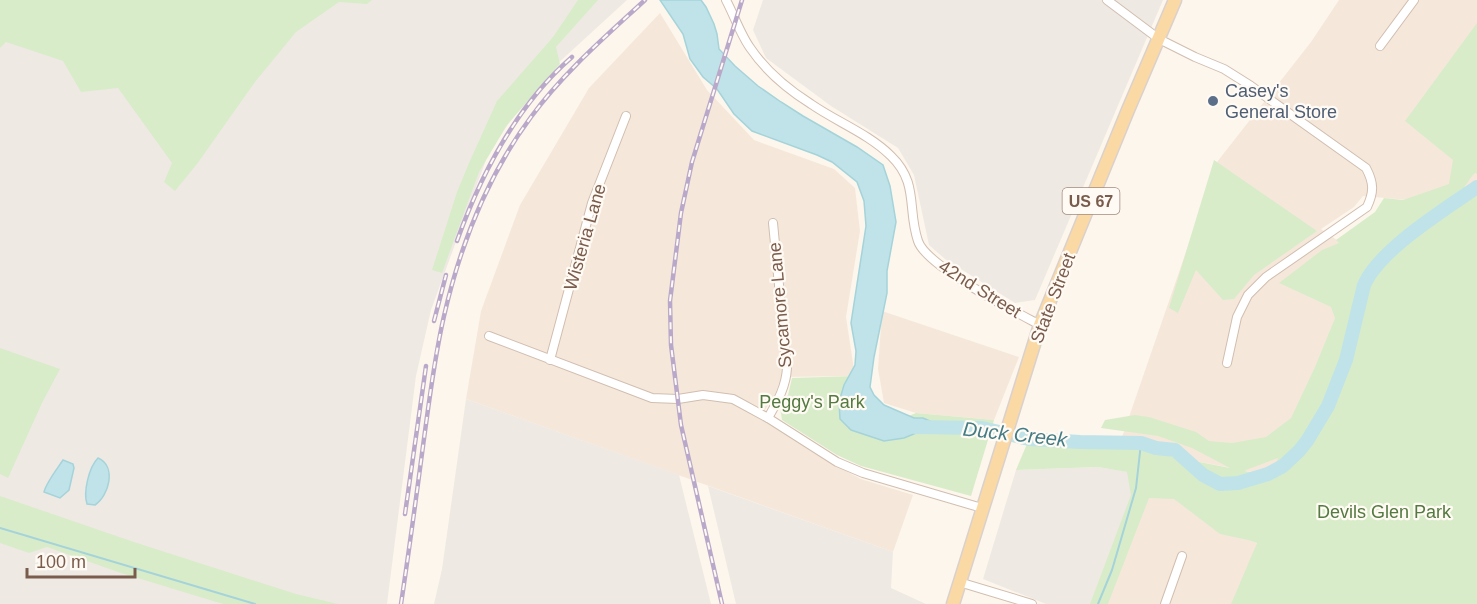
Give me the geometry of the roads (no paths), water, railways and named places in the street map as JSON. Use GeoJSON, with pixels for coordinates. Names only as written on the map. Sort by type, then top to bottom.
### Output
{"type":"FeatureCollection","features":[{"type":"Feature","properties":{"kind":"main road","name":"State Street"},"geometry":{"type":"LineString","coordinates":[[953,604],[1040,326],[1175,0]]}},
{"type":"Feature","properties":{"kind":"street","name":"42nd Street"},"geometry":{"type":"LineString","coordinates":[[726,0],[749,48],[765,66],[811,105],[866,137],[891,155],[905,171],[911,192],[918,243],[929,257],[981,293],[1040,326]]}},
{"type":"Feature","properties":{"kind":"street"},"geometry":{"type":"LineString","coordinates":[[1107,0],[1158,39],[1224,69],[1251,86],[1366,168],[1371,178],[1371,197],[1367,207],[1266,277],[1248,295],[1237,317],[1227,363]]}},
{"type":"Feature","properties":{"kind":"street"},"geometry":{"type":"LineString","coordinates":[[1380,46],[1414,0]]}},
{"type":"Feature","properties":{"kind":"street","name":"Wisteria Lane"},"geometry":{"type":"LineString","coordinates":[[550,360],[592,203],[626,116]]}},
{"type":"Feature","properties":{"kind":"street","name":"Sycamore Lane"},"geometry":{"type":"LineString","coordinates":[[768,418],[784,388],[787,368],[773,223]]}},
{"type":"Feature","properties":{"kind":"street"},"geometry":{"type":"LineString","coordinates":[[489,336],[652,398],[673,399],[704,395],[733,399],[768,418],[837,462],[862,473],[982,508]]}},
{"type":"Feature","properties":{"kind":"street"},"geometry":{"type":"LineString","coordinates":[[1165,604],[1182,556]]}},
{"type":"Feature","properties":{"kind":"street"},"geometry":{"type":"LineString","coordinates":[[959,582],[1032,604]]}},
{"type":"Feature","properties":{"kind":"water"},"geometry":{"type":"Polygon","coordinates":[[[660,0],[701,0],[714,24],[719,49],[735,66],[781,102],[883,165],[890,186],[896,222],[887,271],[887,293],[870,387],[884,405],[914,418],[923,418],[932,422],[931,427],[904,438],[884,441],[851,430],[840,419],[839,402],[844,385],[855,365],[856,351],[851,323],[866,226],[864,201],[857,182],[832,162],[752,131],[734,114],[717,89],[703,77],[690,59],[683,34],[660,0]]]}},
{"type":"Feature","properties":{"kind":"water"},"geometry":{"type":"Polygon","coordinates":[[[98,458],[108,467],[109,481],[100,501],[95,505],[87,504],[88,480],[98,458]]]}},
{"type":"Feature","properties":{"kind":"water"},"geometry":{"type":"Polygon","coordinates":[[[63,460],[73,464],[74,468],[69,490],[60,498],[44,492],[49,480],[63,460]]]}},
{"type":"Feature","properties":{"kind":"waterway","name":"Duck Creek"},"geometry":{"type":"LineString","coordinates":[[915,427],[982,428],[1029,439],[1141,443],[1156,448],[1175,450],[1203,475],[1220,484],[1238,483],[1268,474],[1283,466],[1299,451],[1328,406],[1346,360],[1364,285],[1372,271],[1414,231],[1477,187]]}},
{"type":"Feature","properties":{"kind":"waterway"},"geometry":{"type":"LineString","coordinates":[[1098,604],[1112,570],[1136,488],[1141,443]]}},
{"type":"Feature","properties":{"kind":"waterway"},"geometry":{"type":"LineString","coordinates":[[0,528],[255,604]]}},
{"type":"Feature","properties":{"kind":"railway"},"geometry":{"type":"LineString","coordinates":[[401,604],[440,332],[458,264],[477,212],[516,139],[543,101],[585,56],[645,0]]}},
{"type":"Feature","properties":{"kind":"railway"},"geometry":{"type":"LineString","coordinates":[[722,604],[681,425],[671,345],[670,301],[681,213],[692,162],[742,0]]}},
{"type":"Feature","properties":{"kind":"railway"},"geometry":{"type":"LineString","coordinates":[[457,241],[478,191],[503,142],[535,96],[572,57]]}},
{"type":"Feature","properties":{"kind":"railway"},"geometry":{"type":"LineString","coordinates":[[434,321],[446,275]]}},
{"type":"Feature","properties":{"kind":"railway"},"geometry":{"type":"LineString","coordinates":[[405,514],[426,366]]}},
{"type":"Feature","properties":{"kind":"place","name":"Casey's General Store"},"geometry":{"type":"Point","coordinates":[1213,101]}},
{"type":"Feature","properties":{"kind":"park label","name":"Peggy's Park"},"geometry":{"type":"Point","coordinates":[812,402]}},
{"type":"Feature","properties":{"kind":"park label","name":"Devils Glen Park"},"geometry":{"type":"Point","coordinates":[1384,512]}}]}
